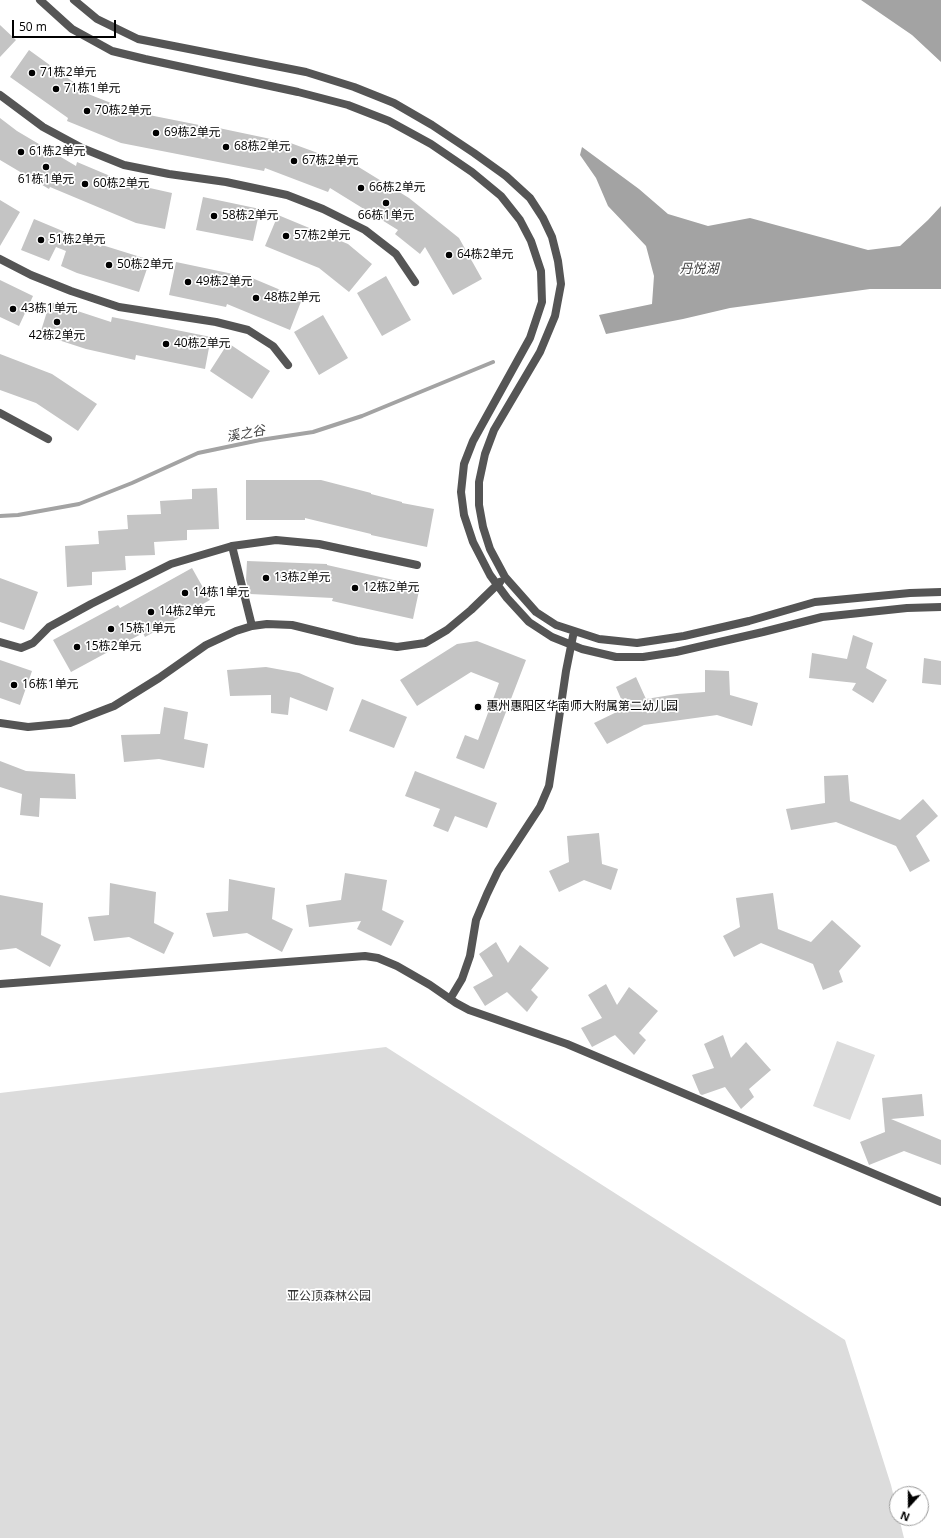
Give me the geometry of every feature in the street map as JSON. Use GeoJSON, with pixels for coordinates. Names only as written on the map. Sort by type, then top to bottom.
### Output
{"type":"FeatureCollection","features":[{"type":"Feature","properties":{"kind":"street"},"geometry":{"type":"LineString","coordinates":[[40,0],[72,29],[112,51],[145,60],[298,92],[348,105],[389,121],[431,144],[472,172],[501,196],[520,220],[531,241],[541,271],[542,302],[530,338],[473,441],[464,464],[461,492],[464,516],[473,542],[490,575],[507,598],[529,622],[552,637],[582,649],[616,657],[643,657],[676,652],[822,617],[907,608],[941,607]]}},
{"type":"Feature","properties":{"kind":"street"},"geometry":{"type":"LineString","coordinates":[[74,0],[97,19],[138,39],[306,72],[354,87],[394,103],[474,152],[506,176],[530,198],[543,218],[552,236],[558,261],[561,284],[555,316],[540,352],[494,430],[485,454],[479,482],[479,505],[483,526],[490,549],[505,577],[536,612],[556,625],[599,639],[637,643],[684,636],[749,622],[815,602],[910,593],[941,592]]}},
{"type":"Feature","properties":{"kind":"street"},"geometry":{"type":"LineString","coordinates":[[0,95],[43,127],[82,148],[124,165],[168,174],[226,182],[287,195],[323,209],[365,230],[396,254],[415,282]]}},
{"type":"Feature","properties":{"kind":"street"},"geometry":{"type":"LineString","coordinates":[[0,259],[31,275],[71,291],[119,307],[216,322],[248,330],[273,346],[288,365]]}},
{"type":"Feature","properties":{"kind":"street"},"geometry":{"type":"LineString","coordinates":[[0,413],[48,439]]}},
{"type":"Feature","properties":{"kind":"street"},"geometry":{"type":"LineString","coordinates":[[0,642],[21,648],[33,644],[49,627],[171,564],[232,546],[276,540],[319,544],[417,565]]}},
{"type":"Feature","properties":{"kind":"street"},"geometry":{"type":"LineString","coordinates":[[232,546],[252,626]]}},
{"type":"Feature","properties":{"kind":"street"},"geometry":{"type":"LineString","coordinates":[[0,723],[28,727],[70,723],[114,706],[206,645],[236,631],[252,626],[267,624],[292,625],[358,641],[397,647],[425,643],[447,630],[471,610],[505,577]]}},
{"type":"Feature","properties":{"kind":"street"},"geometry":{"type":"LineString","coordinates":[[450,999],[462,979],[470,956],[476,920],[487,894],[498,871],[540,808],[549,786],[574,631]]}},
{"type":"Feature","properties":{"kind":"street"},"geometry":{"type":"LineString","coordinates":[[0,984],[365,956],[378,958],[397,966],[469,1010],[567,1044],[941,1202]]}},
{"type":"Feature","properties":{"kind":"green space"},"geometry":{"type":"Polygon","coordinates":[[[837,1041],[875,1055],[850,1120],[813,1106],[837,1041]]]}},
{"type":"Feature","properties":{"kind":"green space","name":"亚公顶森林公园"},"geometry":{"type":"Polygon","coordinates":[[[386,1047],[845,1340],[891,1486],[889,1486],[889,1526],[901,1526],[904,1538],[0,1538],[0,1093],[386,1047]]]}},
{"type":"Feature","properties":{"kind":"water"},"geometry":{"type":"Polygon","coordinates":[[[861,0],[941,0],[941,62],[912,35],[861,0]]]}},
{"type":"Feature","properties":{"kind":"water","name":"丹悦湖"},"geometry":{"type":"Polygon","coordinates":[[[582,147],[639,189],[668,214],[708,226],[750,218],[868,250],[900,246],[941,206],[941,289],[870,289],[730,308],[606,334],[599,315],[652,304],[654,276],[646,246],[608,206],[596,178],[580,155],[582,147]]]}},
{"type":"Feature","properties":{"kind":"building"},"geometry":{"type":"Polygon","coordinates":[[[0,25],[16,40],[0,57],[0,25]]]}},
{"type":"Feature","properties":{"kind":"building"},"geometry":{"type":"Polygon","coordinates":[[[29,50],[76,84],[73,88],[144,116],[144,114],[285,141],[356,167],[357,166],[409,198],[459,238],[482,279],[453,295],[425,247],[420,254],[395,234],[398,230],[330,188],[328,192],[265,168],[264,171],[121,143],[67,121],[68,118],[10,77],[29,50]]]}},
{"type":"Feature","properties":{"kind":"building"},"geometry":{"type":"Polygon","coordinates":[[[0,118],[17,131],[76,166],[77,162],[141,189],[141,186],[172,193],[165,229],[136,223],[50,187],[49,189],[0,160],[0,118]]]}},
{"type":"Feature","properties":{"kind":"building"},"geometry":{"type":"Polygon","coordinates":[[[203,197],[260,209],[253,241],[196,230],[203,197]]]}},
{"type":"Feature","properties":{"kind":"building"},"geometry":{"type":"Polygon","coordinates":[[[0,200],[20,212],[0,246],[0,200]]]}},
{"type":"Feature","properties":{"kind":"building"},"geometry":{"type":"Polygon","coordinates":[[[278,215],[348,244],[372,264],[349,292],[319,268],[265,246],[278,215]]]}},
{"type":"Feature","properties":{"kind":"building"},"geometry":{"type":"Polygon","coordinates":[[[34,219],[101,247],[102,245],[150,260],[139,292],[77,273],[61,266],[66,251],[56,247],[49,261],[21,250],[34,219]]]}},
{"type":"Feature","properties":{"kind":"building"},"geometry":{"type":"Polygon","coordinates":[[[176,262],[252,278],[302,299],[290,330],[227,304],[226,307],[169,295],[176,262]]]}},
{"type":"Feature","properties":{"kind":"building"},"geometry":{"type":"Polygon","coordinates":[[[386,276],[411,320],[382,336],[357,293],[386,276]]]}},
{"type":"Feature","properties":{"kind":"building","name":"43栋1单元"},"geometry":{"type":"Polygon","coordinates":[[[0,280],[33,296],[19,326],[0,317],[0,280]]]}},
{"type":"Feature","properties":{"kind":"building"},"geometry":{"type":"Polygon","coordinates":[[[50,302],[111,322],[112,317],[211,337],[205,369],[136,355],[135,360],[86,349],[40,334],[50,302]]]}},
{"type":"Feature","properties":{"kind":"building"},"geometry":{"type":"Polygon","coordinates":[[[323,315],[348,358],[319,375],[294,332],[323,315]]]}},
{"type":"Feature","properties":{"kind":"building"},"geometry":{"type":"Polygon","coordinates":[[[228,343],[270,371],[252,399],[210,371],[228,343]]]}},
{"type":"Feature","properties":{"kind":"building"},"geometry":{"type":"Polygon","coordinates":[[[0,354],[52,374],[97,404],[78,431],[36,403],[0,390],[0,354]]]}},
{"type":"Feature","properties":{"kind":"building"},"geometry":{"type":"Polygon","coordinates":[[[246,480],[321,480],[402,503],[434,509],[427,547],[371,535],[305,518],[305,520],[246,520],[246,480]]]}},
{"type":"Feature","properties":{"kind":"building"},"geometry":{"type":"Polygon","coordinates":[[[217,488],[219,529],[187,530],[187,540],[154,542],[155,555],[125,556],[126,570],[92,572],[92,585],[67,587],[65,546],[99,544],[98,531],[128,529],[127,515],[161,514],[160,501],[192,499],[192,489],[217,488]]]}},
{"type":"Feature","properties":{"kind":"building"},"geometry":{"type":"Polygon","coordinates":[[[247,561],[327,564],[420,586],[413,619],[332,601],[333,598],[250,594],[246,580],[247,561]]]}},
{"type":"Feature","properties":{"kind":"building"},"geometry":{"type":"Polygon","coordinates":[[[192,568],[210,600],[145,637],[143,633],[71,672],[53,640],[118,605],[120,608],[192,568]]]}},
{"type":"Feature","properties":{"kind":"building"},"geometry":{"type":"Polygon","coordinates":[[[0,578],[38,592],[24,630],[0,622],[0,578]]]}},
{"type":"Feature","properties":{"kind":"building"},"geometry":{"type":"Polygon","coordinates":[[[853,635],[873,643],[866,668],[887,680],[873,703],[852,690],[856,683],[809,678],[812,653],[847,659],[853,635]]]}},
{"type":"Feature","properties":{"kind":"building"},"geometry":{"type":"Polygon","coordinates":[[[477,641],[526,660],[484,769],[456,758],[465,735],[478,740],[499,683],[471,672],[417,706],[400,680],[457,644],[477,641]]]}},
{"type":"Feature","properties":{"kind":"building"},"geometry":{"type":"Polygon","coordinates":[[[924,658],[941,661],[941,685],[922,683],[924,658]]]}},
{"type":"Feature","properties":{"kind":"building","name":"16栋1单元"},"geometry":{"type":"Polygon","coordinates":[[[0,660],[32,671],[20,705],[0,698],[0,660]]]}},
{"type":"Feature","properties":{"kind":"building"},"geometry":{"type":"Polygon","coordinates":[[[266,667],[299,673],[334,688],[327,711],[290,697],[288,715],[271,713],[271,695],[230,696],[227,670],[266,667]]]}},
{"type":"Feature","properties":{"kind":"building"},"geometry":{"type":"Polygon","coordinates":[[[705,670],[729,671],[730,695],[758,703],[752,726],[717,715],[644,725],[607,744],[594,723],[625,708],[616,687],[636,677],[646,699],[677,694],[705,692],[705,670]]]}},
{"type":"Feature","properties":{"kind":"building"},"geometry":{"type":"Polygon","coordinates":[[[362,699],[407,717],[394,748],[349,731],[362,699]]]}},
{"type":"Feature","properties":{"kind":"building"},"geometry":{"type":"Polygon","coordinates":[[[164,707],[188,712],[184,739],[208,744],[204,768],[159,759],[124,762],[121,735],[160,734],[164,707]]]}},
{"type":"Feature","properties":{"kind":"building"},"geometry":{"type":"Polygon","coordinates":[[[0,761],[26,771],[75,774],[76,799],[40,798],[39,817],[20,815],[22,794],[0,787],[0,761]]]}},
{"type":"Feature","properties":{"kind":"building"},"geometry":{"type":"Polygon","coordinates":[[[415,771],[497,803],[487,828],[455,816],[448,832],[433,826],[440,809],[405,796],[415,771]]]}},
{"type":"Feature","properties":{"kind":"building"},"geometry":{"type":"Polygon","coordinates":[[[848,775],[850,801],[900,820],[923,799],[938,816],[916,836],[930,861],[910,872],[896,846],[836,822],[791,830],[786,809],[825,803],[824,776],[848,775]]]}},
{"type":"Feature","properties":{"kind":"building"},"geometry":{"type":"Polygon","coordinates":[[[599,833],[602,864],[618,869],[611,890],[584,880],[559,892],[549,871],[569,862],[567,836],[599,833]]]}},
{"type":"Feature","properties":{"kind":"building"},"geometry":{"type":"Polygon","coordinates":[[[345,873],[387,880],[382,910],[404,921],[391,946],[357,929],[361,921],[309,927],[306,905],[341,900],[345,873]]]}},
{"type":"Feature","properties":{"kind":"building"},"geometry":{"type":"Polygon","coordinates":[[[229,879],[275,888],[272,919],[293,929],[282,952],[247,933],[213,937],[206,913],[228,911],[229,879]]]}},
{"type":"Feature","properties":{"kind":"building"},"geometry":{"type":"Polygon","coordinates":[[[110,883],[156,892],[154,923],[174,933],[164,954],[129,937],[94,941],[88,917],[109,915],[110,883]]]}},
{"type":"Feature","properties":{"kind":"building"},"geometry":{"type":"Polygon","coordinates":[[[773,893],[778,929],[811,942],[832,920],[861,946],[839,971],[843,982],[823,990],[813,964],[761,943],[734,957],[723,936],[740,927],[736,898],[773,893]]]}},
{"type":"Feature","properties":{"kind":"building"},"geometry":{"type":"Polygon","coordinates":[[[0,895],[43,903],[41,935],[61,945],[50,967],[16,948],[0,950],[0,895]]]}},
{"type":"Feature","properties":{"kind":"building"},"geometry":{"type":"Polygon","coordinates":[[[496,942],[508,963],[520,945],[549,968],[531,990],[538,997],[527,1012],[507,992],[485,1006],[473,987],[493,976],[479,954],[496,942]]]}},
{"type":"Feature","properties":{"kind":"building"},"geometry":{"type":"Polygon","coordinates":[[[606,984],[617,1005],[629,987],[658,1011],[639,1033],[646,1040],[634,1055],[615,1035],[592,1047],[581,1028],[602,1018],[588,995],[606,984]]]}},
{"type":"Feature","properties":{"kind":"building"},"geometry":{"type":"Polygon","coordinates":[[[723,1035],[731,1058],[746,1042],[771,1070],[749,1089],[754,1097],[741,1109],[725,1087],[702,1095],[700,1094],[692,1075],[714,1068],[704,1044],[723,1035]]]}},
{"type":"Feature","properties":{"kind":"building"},"geometry":{"type":"Polygon","coordinates":[[[922,1094],[924,1116],[891,1119],[941,1140],[941,1165],[904,1151],[869,1165],[860,1142],[885,1132],[882,1098],[922,1094]]]}},
{"type":"Feature","properties":{"kind":"waterway","name":"溪之谷"},"geometry":{"type":"LineString","coordinates":[[0,516],[18,515],[79,504],[132,483],[198,453],[260,440],[313,432],[362,416],[493,362]]}},
{"type":"Feature","properties":{"kind":"place","name":"71栋2单元"},"geometry":{"type":"Point","coordinates":[32,73]}},
{"type":"Feature","properties":{"kind":"place","name":"71栋1单元"},"geometry":{"type":"Point","coordinates":[56,89]}},
{"type":"Feature","properties":{"kind":"place","name":"70栋2单元"},"geometry":{"type":"Point","coordinates":[87,111]}},
{"type":"Feature","properties":{"kind":"place","name":"69栋2单元"},"geometry":{"type":"Point","coordinates":[156,133]}},
{"type":"Feature","properties":{"kind":"place","name":"68栋2单元"},"geometry":{"type":"Point","coordinates":[226,147]}},
{"type":"Feature","properties":{"kind":"place","name":"61栋2单元"},"geometry":{"type":"Point","coordinates":[21,152]}},
{"type":"Feature","properties":{"kind":"place","name":"67栋2单元"},"geometry":{"type":"Point","coordinates":[294,161]}},
{"type":"Feature","properties":{"kind":"place","name":"61栋1单元"},"geometry":{"type":"Point","coordinates":[46,167]}},
{"type":"Feature","properties":{"kind":"place","name":"60栋2单元"},"geometry":{"type":"Point","coordinates":[85,184]}},
{"type":"Feature","properties":{"kind":"place","name":"66栋2单元"},"geometry":{"type":"Point","coordinates":[361,188]}},
{"type":"Feature","properties":{"kind":"place","name":"66栋1单元"},"geometry":{"type":"Point","coordinates":[386,203]}},
{"type":"Feature","properties":{"kind":"place","name":"58栋2单元"},"geometry":{"type":"Point","coordinates":[214,216]}},
{"type":"Feature","properties":{"kind":"place","name":"57栋2单元"},"geometry":{"type":"Point","coordinates":[286,236]}},
{"type":"Feature","properties":{"kind":"place","name":"51栋2单元"},"geometry":{"type":"Point","coordinates":[41,240]}},
{"type":"Feature","properties":{"kind":"place","name":"64栋2单元"},"geometry":{"type":"Point","coordinates":[449,255]}},
{"type":"Feature","properties":{"kind":"place","name":"50栋2单元"},"geometry":{"type":"Point","coordinates":[109,265]}},
{"type":"Feature","properties":{"kind":"place","name":"49栋2单元"},"geometry":{"type":"Point","coordinates":[188,282]}},
{"type":"Feature","properties":{"kind":"place","name":"48栋2单元"},"geometry":{"type":"Point","coordinates":[256,298]}},
{"type":"Feature","properties":{"kind":"place","name":"43栋1单元"},"geometry":{"type":"Point","coordinates":[13,309]}},
{"type":"Feature","properties":{"kind":"place","name":"42栋2单元"},"geometry":{"type":"Point","coordinates":[57,322]}},
{"type":"Feature","properties":{"kind":"place","name":"40栋2单元"},"geometry":{"type":"Point","coordinates":[166,344]}},
{"type":"Feature","properties":{"kind":"place","name":"13栋2单元"},"geometry":{"type":"Point","coordinates":[266,578]}},
{"type":"Feature","properties":{"kind":"place","name":"12栋2单元"},"geometry":{"type":"Point","coordinates":[355,588]}},
{"type":"Feature","properties":{"kind":"place","name":"14栋1单元"},"geometry":{"type":"Point","coordinates":[185,593]}},
{"type":"Feature","properties":{"kind":"place","name":"14栋2单元"},"geometry":{"type":"Point","coordinates":[151,612]}},
{"type":"Feature","properties":{"kind":"place","name":"15栋1单元"},"geometry":{"type":"Point","coordinates":[111,629]}},
{"type":"Feature","properties":{"kind":"place","name":"15栋2单元"},"geometry":{"type":"Point","coordinates":[77,647]}},
{"type":"Feature","properties":{"kind":"place","name":"16栋1单元"},"geometry":{"type":"Point","coordinates":[14,685]}},
{"type":"Feature","properties":{"kind":"place","name":"惠州惠阳区华南师大附属第二幼儿园"},"geometry":{"type":"Point","coordinates":[478,707]}}]}
